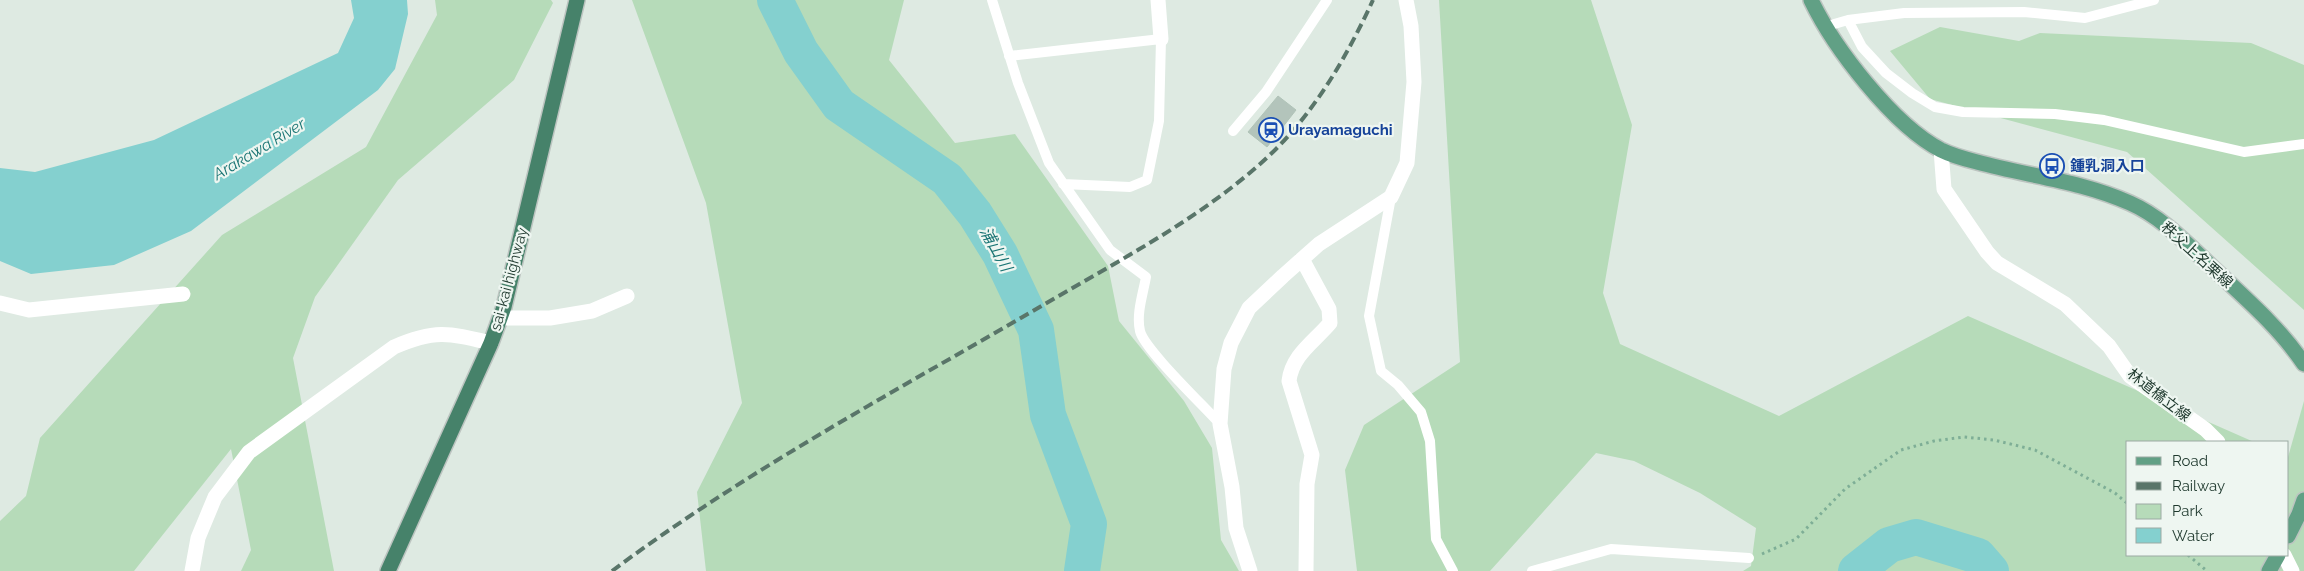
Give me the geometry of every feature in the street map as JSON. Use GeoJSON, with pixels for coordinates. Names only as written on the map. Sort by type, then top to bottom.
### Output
{"type":"FeatureCollection","features":[{"type":"Feature","properties":{"kind":"highway","name":"sai-kai highway"},"geometry":{"type":"LineString","coordinates":[[388,571],[491,343],[500,318],[577,0]]}},
{"type":"Feature","properties":{"kind":"main road","name":"秩父上名栗線"},"geometry":{"type":"LineString","coordinates":[[1811,0],[1824,26],[1844,56],[1902,121],[1941,150],[1975,162],[2089,186],[2132,204],[2169,227],[2270,321],[2304,364]]}},
{"type":"Feature","properties":{"kind":"main road"},"geometry":{"type":"LineString","coordinates":[[2289,534],[2304,500]]}},
{"type":"Feature","properties":{"kind":"main road"},"geometry":{"type":"LineString","coordinates":[[2269,571],[2277,556]]}},
{"type":"Feature","properties":{"kind":"street"},"geometry":{"type":"LineString","coordinates":[[1158,0],[1161,39]]}},
{"type":"Feature","properties":{"kind":"street"},"geometry":{"type":"LineString","coordinates":[[1250,571],[1236,528],[1232,487],[1220,424],[1224,369],[1231,343],[1249,308],[1319,244],[1391,197],[1407,163],[1414,82],[1412,26],[1406,0]]}},
{"type":"Feature","properties":{"kind":"street","name":"林道橋立線"},"geometry":{"type":"LineString","coordinates":[[1941,150],[1944,189],[1987,252],[1997,263],[2066,304],[2109,346],[2130,376],[2205,429],[2217,441]]}},
{"type":"Feature","properties":{"kind":"street"},"geometry":{"type":"LineString","coordinates":[[1302,260],[1329,309],[1330,323],[1299,353],[1290,370],[1289,381],[1312,455],[1308,484],[1306,571]]}},
{"type":"Feature","properties":{"kind":"street"},"geometry":{"type":"LineString","coordinates":[[0,303],[29,310],[183,294]]}},
{"type":"Feature","properties":{"kind":"street"},"geometry":{"type":"LineString","coordinates":[[500,318],[550,318],[592,311],[628,296]]}},
{"type":"Feature","properties":{"kind":"street"},"geometry":{"type":"LineString","coordinates":[[192,571],[198,538],[215,497],[249,452],[394,347],[415,338],[437,333],[453,334],[491,343]]}},
{"type":"Feature","properties":{"kind":"street"},"geometry":{"type":"LineString","coordinates":[[2284,556],[2292,571]]}},
{"type":"Feature","properties":{"kind":"lane"},"geometry":{"type":"LineString","coordinates":[[992,0],[1009,56],[1049,163],[1110,250],[1146,277],[1139,315],[1140,332],[1161,361],[1220,424]]}},
{"type":"Feature","properties":{"kind":"lane"},"geometry":{"type":"LineString","coordinates":[[1233,131],[1266,92],[1327,0]]}},
{"type":"Feature","properties":{"kind":"lane"},"geometry":{"type":"LineString","coordinates":[[1824,26],[1848,20],[1904,13],[2024,12],[2085,18],[2154,0]]}},
{"type":"Feature","properties":{"kind":"lane"},"geometry":{"type":"LineString","coordinates":[[1848,20],[1862,47],[1886,73],[1912,93],[1935,107],[1963,112],[2054,114],[2104,120],[2244,152],[2304,144]]}},
{"type":"Feature","properties":{"kind":"lane"},"geometry":{"type":"LineString","coordinates":[[1009,56],[1161,39],[1159,121],[1147,180],[1130,187],[1063,184]]}},
{"type":"Feature","properties":{"kind":"lane"},"geometry":{"type":"LineString","coordinates":[[1391,197],[1369,316],[1381,371],[1398,385],[1421,412],[1430,441],[1436,539],[1453,571]]}},
{"type":"Feature","properties":{"kind":"lane"},"geometry":{"type":"LineString","coordinates":[[1532,571],[1611,549],[1749,558]]}},
{"type":"Feature","properties":{"kind":"path"},"geometry":{"type":"LineString","coordinates":[[1749,558],[1796,539],[1845,489],[1902,450],[1934,441],[1964,437],[1994,440],[2035,450],[2115,493],[2126,502]]}},
{"type":"Feature","properties":{"kind":"path"},"geometry":{"type":"LineString","coordinates":[[2189,556],[2207,571]]}},
{"type":"Feature","properties":{"kind":"green space"},"geometry":{"type":"Polygon","coordinates":[[[435,0],[551,0],[553,3],[514,80],[398,180],[315,297],[293,358],[334,571],[241,571],[251,550],[231,449],[134,571],[0,571],[0,521],[26,496],[40,438],[222,235],[366,147],[437,15],[435,0]]]}},
{"type":"Feature","properties":{"kind":"green space"},"geometry":{"type":"Polygon","coordinates":[[[632,0],[904,0],[889,60],[955,143],[1015,134],[1108,266],[1119,321],[1184,401],[1212,448],[1221,540],[1239,571],[706,571],[697,492],[742,403],[706,203],[632,0]]]}},
{"type":"Feature","properties":{"kind":"green space"},"geometry":{"type":"Polygon","coordinates":[[[1439,0],[1591,0],[1632,125],[1603,293],[1620,344],[1779,416],[1968,316],[2252,441],[2126,441],[2126,556],[2289,556],[2289,454],[2304,401],[2304,571],[1743,571],[1751,566],[1756,528],[1700,493],[1634,461],[1596,453],[1490,571],[1357,571],[1345,470],[1364,425],[1460,362],[1439,0]]]}},
{"type":"Feature","properties":{"kind":"green space"},"geometry":{"type":"Polygon","coordinates":[[[1940,27],[2019,41],[2040,33],[2251,43],[2304,65],[2304,310],[2127,152],[1930,99],[1890,51],[1940,27]]]}},
{"type":"Feature","properties":{"kind":"water","name":"Arakawa River"},"geometry":{"type":"Polygon","coordinates":[[[351,0],[407,0],[408,14],[395,69],[378,90],[191,231],[114,265],[31,274],[0,261],[0,168],[35,172],[154,140],[338,53],[354,18],[351,0]]]}},
{"type":"Feature","properties":{"kind":"building"},"geometry":{"type":"Polygon","coordinates":[[[1278,96],[1296,110],[1267,147],[1248,132],[1278,96]]]}},
{"type":"Feature","properties":{"kind":"waterway","name":"浦山川"},"geometry":{"type":"LineString","coordinates":[[775,0],[801,52],[839,105],[947,179],[975,214],[1000,254],[1036,330],[1048,415],[1089,524],[1082,571]]}},
{"type":"Feature","properties":{"kind":"waterway"},"geometry":{"type":"LineString","coordinates":[[1856,571],[1889,545],[1916,537],[1978,556],[1991,571]]}},
{"type":"Feature","properties":{"kind":"railway"},"geometry":{"type":"LineString","coordinates":[[612,571],[663,534],[768,466],[1131,254],[1221,196],[1275,150],[1305,116],[1331,79],[1373,0]]}},
{"type":"Feature","properties":{"kind":"place","name":"Urayamaguchi"},"geometry":{"type":"Point","coordinates":[1271,130]}},
{"type":"Feature","properties":{"kind":"place","name":"鍾乳洞入口"},"geometry":{"type":"Point","coordinates":[2052,166]}}]}
